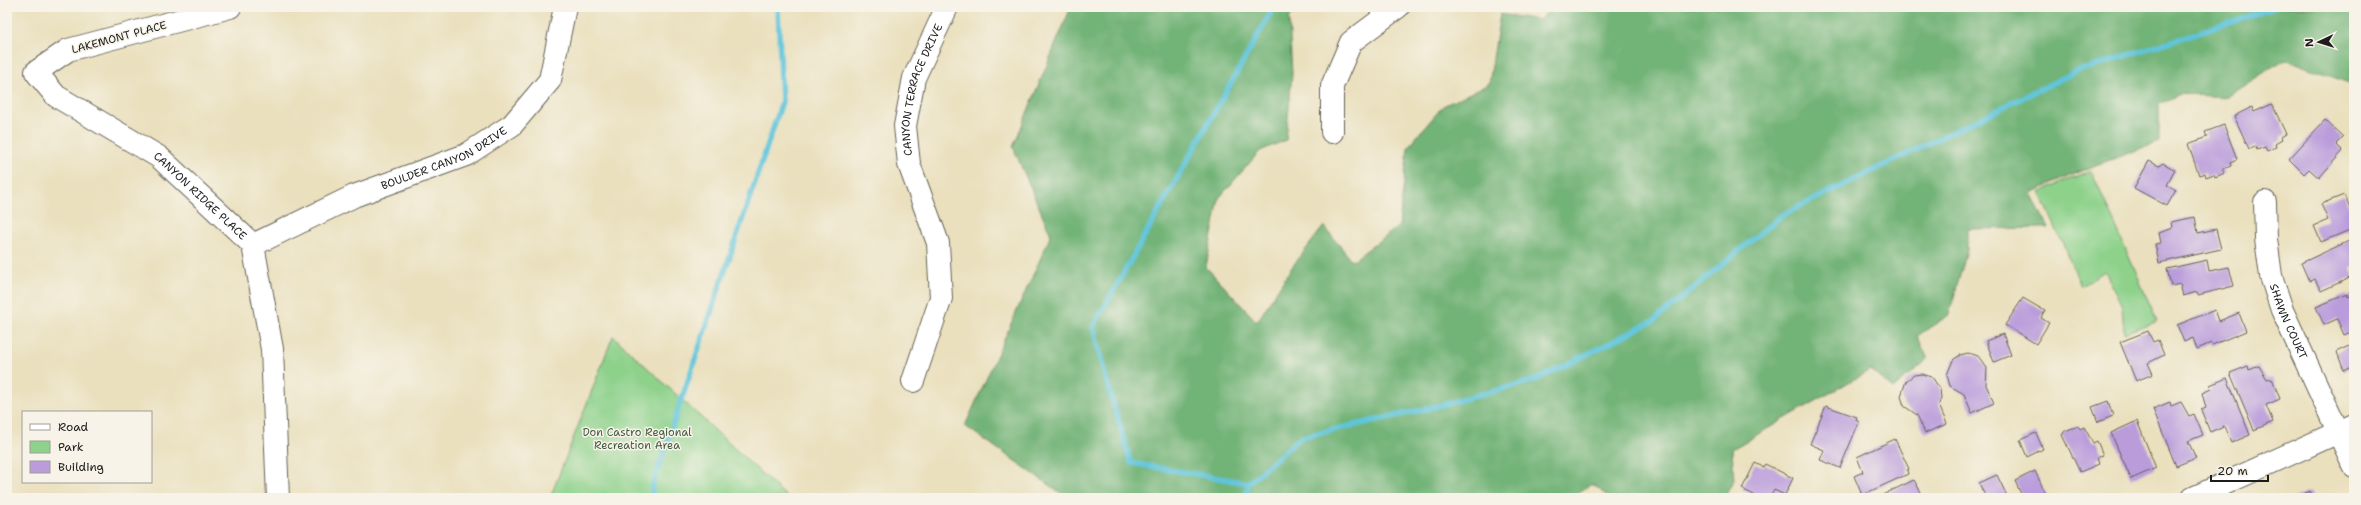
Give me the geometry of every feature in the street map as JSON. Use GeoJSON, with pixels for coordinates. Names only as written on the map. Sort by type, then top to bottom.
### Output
{"type":"FeatureCollection","features":[{"type":"Feature","properties":{"kind":"street","name":"LAKEMONT PLACE"},"geometry":{"type":"LineString","coordinates":[[36,72],[68,50],[230,7]]}},
{"type":"Feature","properties":{"kind":"street","name":"BOULDER CANYON DRIVE"},"geometry":{"type":"LineString","coordinates":[[253,245],[354,196],[466,155],[512,125],[550,80],[565,7]]}},
{"type":"Feature","properties":{"kind":"street","name":"CANYON TERRACE DRIVE"},"geometry":{"type":"LineString","coordinates":[[913,381],[941,298],[938,243],[909,164],[905,126],[914,78],[947,7]]}},
{"type":"Feature","properties":{"kind":"street"},"geometry":{"type":"LineString","coordinates":[[1332,132],[1332,86],[1351,42],[1398,7]]}},
{"type":"Feature","properties":{"kind":"street","name":"CANYON RIDGE PLACE"},"geometry":{"type":"LineString","coordinates":[[36,72],[56,96],[159,157],[253,245],[272,349],[278,498]]}},
{"type":"Feature","properties":{"kind":"street","name":"SHAWN COURT"},"geometry":{"type":"LineString","coordinates":[[2265,202],[2266,239],[2271,276],[2282,310],[2347,429],[2354,466]]}},
{"type":"Feature","properties":{"kind":"street"},"geometry":{"type":"LineString","coordinates":[[2193,498],[2347,429]]}},
{"type":"Feature","properties":{"kind":"green space"},"geometry":{"type":"Polygon","coordinates":[[[1071,7],[1295,7],[1289,19],[1292,74],[1286,140],[1260,151],[1219,198],[1206,267],[1257,322],[1292,267],[1324,226],[1352,261],[1399,226],[1408,147],[1443,106],[1489,84],[1500,14],[1539,20],[1554,7],[2354,7],[2354,85],[2285,59],[2226,97],[2180,94],[2159,104],[2159,142],[2083,170],[2031,193],[2048,228],[1967,229],[1967,250],[1949,315],[1917,336],[1928,359],[1893,389],[1870,370],[1732,449],[1734,480],[1724,498],[1610,498],[1592,484],[1569,498],[1068,498],[965,426],[1051,235],[1013,147],[1071,7]]]}},
{"type":"Feature","properties":{"kind":"green space"},"geometry":{"type":"Polygon","coordinates":[[[2091,170],[2157,321],[2124,333],[2122,306],[2105,271],[2081,286],[2040,192],[2091,170]]]}},
{"type":"Feature","properties":{"kind":"green space","name":"Don Castro Regional Recreation Area"},"geometry":{"type":"Polygon","coordinates":[[[613,336],[788,498],[550,498],[613,336]]]}},
{"type":"Feature","properties":{"kind":"building"},"geometry":{"type":"Polygon","coordinates":[[[2272,104],[2286,134],[2281,137],[2282,140],[2275,144],[2276,147],[2267,151],[2265,147],[2257,150],[2255,146],[2249,149],[2234,116],[2252,107],[2254,112],[2272,104]]]}},
{"type":"Feature","properties":{"kind":"building"},"geometry":{"type":"Polygon","coordinates":[[[2325,120],[2343,137],[2336,144],[2343,151],[2319,178],[2309,169],[2304,174],[2289,159],[2325,120]]]}},
{"type":"Feature","properties":{"kind":"building"},"geometry":{"type":"Polygon","coordinates":[[[2224,125],[2237,159],[2230,162],[2231,166],[2223,169],[2225,173],[2215,177],[2214,174],[2206,177],[2205,173],[2199,175],[2188,144],[2207,137],[2205,132],[2224,125]]]}},
{"type":"Feature","properties":{"kind":"building"},"geometry":{"type":"Polygon","coordinates":[[[2149,161],[2159,166],[2163,163],[2175,170],[2167,185],[2176,190],[2167,206],[2134,188],[2149,161]]]}},
{"type":"Feature","properties":{"kind":"building"},"geometry":{"type":"Polygon","coordinates":[[[2344,195],[2352,213],[2354,212],[2352,229],[2321,242],[2314,226],[2328,220],[2321,204],[2344,195]]]}},
{"type":"Feature","properties":{"kind":"building"},"geometry":{"type":"Polygon","coordinates":[[[2195,217],[2198,233],[2216,229],[2221,249],[2159,263],[2155,244],[2161,243],[2159,233],[2172,228],[2171,222],[2195,217]]]}},
{"type":"Feature","properties":{"kind":"building"},"geometry":{"type":"Polygon","coordinates":[[[2349,241],[2354,252],[2354,265],[2350,267],[2354,276],[2321,291],[2315,279],[2309,281],[2301,263],[2349,241]]]}},
{"type":"Feature","properties":{"kind":"building"},"geometry":{"type":"Polygon","coordinates":[[[2207,260],[2209,271],[2229,267],[2234,286],[2198,295],[2197,292],[2183,296],[2180,284],[2171,286],[2167,269],[2207,260]]]}},
{"type":"Feature","properties":{"kind":"building"},"geometry":{"type":"Polygon","coordinates":[[[2347,294],[2348,297],[2354,294],[2354,331],[2344,335],[2337,319],[2324,325],[2316,307],[2347,294]]]}},
{"type":"Feature","properties":{"kind":"building"},"geometry":{"type":"Polygon","coordinates":[[[2023,298],[2045,311],[2041,318],[2049,323],[2036,344],[2005,325],[2023,298]]]}},
{"type":"Feature","properties":{"kind":"building"},"geometry":{"type":"Polygon","coordinates":[[[2215,310],[2219,321],[2239,313],[2246,331],[2212,345],[2211,343],[2197,349],[2193,338],[2184,342],[2177,325],[2215,310]]]}},
{"type":"Feature","properties":{"kind":"building"},"geometry":{"type":"Polygon","coordinates":[[[2148,331],[2153,342],[2158,340],[2164,355],[2148,363],[2153,374],[2136,381],[2120,342],[2148,331]]]}},
{"type":"Feature","properties":{"kind":"building"},"geometry":{"type":"Polygon","coordinates":[[[2003,334],[2011,355],[1994,362],[1986,341],[2003,334]]]}},
{"type":"Feature","properties":{"kind":"building"},"geometry":{"type":"Polygon","coordinates":[[[2354,344],[2354,377],[2350,368],[2344,371],[2337,352],[2354,344]]]}},
{"type":"Feature","properties":{"kind":"building"},"geometry":{"type":"Polygon","coordinates":[[[1968,353],[1978,356],[1987,368],[1986,385],[1994,403],[1972,413],[1964,394],[1950,386],[1947,375],[1953,360],[1960,355],[1968,353]]]}},
{"type":"Feature","properties":{"kind":"building"},"geometry":{"type":"Polygon","coordinates":[[[2248,366],[2249,370],[2259,366],[2267,379],[2272,378],[2280,399],[2266,405],[2273,422],[2254,430],[2230,373],[2248,366]]]}},
{"type":"Feature","properties":{"kind":"building"},"geometry":{"type":"Polygon","coordinates":[[[1922,374],[1932,377],[1940,389],[1941,398],[1939,405],[1947,424],[1925,433],[1917,415],[1904,406],[1901,396],[1906,381],[1914,375],[1922,374]]]}},
{"type":"Feature","properties":{"kind":"building"},"geometry":{"type":"Polygon","coordinates":[[[2227,378],[2250,435],[2231,443],[2224,426],[2210,432],[2201,410],[2206,408],[2202,393],[2211,389],[2210,385],[2227,378]]]}},
{"type":"Feature","properties":{"kind":"building"},"geometry":{"type":"Polygon","coordinates":[[[2108,401],[2113,416],[2098,422],[2092,407],[2108,401]]]}},
{"type":"Feature","properties":{"kind":"building"},"geometry":{"type":"Polygon","coordinates":[[[2170,402],[2171,406],[2181,402],[2189,416],[2194,414],[2203,435],[2188,441],[2196,458],[2176,466],[2153,409],[2170,402]]]}},
{"type":"Feature","properties":{"kind":"building"},"geometry":{"type":"Polygon","coordinates":[[[1826,406],[1857,417],[1856,420],[1859,422],[1840,468],[1820,460],[1824,450],[1810,444],[1826,406]]]}},
{"type":"Feature","properties":{"kind":"building"},"geometry":{"type":"Polygon","coordinates":[[[2137,421],[2156,468],[2131,479],[2111,433],[2137,421]]]}},
{"type":"Feature","properties":{"kind":"building"},"geometry":{"type":"Polygon","coordinates":[[[2078,426],[2080,429],[2084,427],[2093,443],[2097,441],[2103,455],[2097,458],[2099,464],[2080,472],[2062,435],[2065,431],[2078,426]]]}},
{"type":"Feature","properties":{"kind":"building"},"geometry":{"type":"Polygon","coordinates":[[[2036,433],[2043,449],[2027,457],[2020,440],[2036,433]]]}},
{"type":"Feature","properties":{"kind":"building"},"geometry":{"type":"Polygon","coordinates":[[[1895,439],[1909,469],[1907,470],[1908,474],[1862,495],[1854,476],[1863,472],[1857,457],[1895,439]]]}},
{"type":"Feature","properties":{"kind":"building"},"geometry":{"type":"Polygon","coordinates":[[[1755,463],[1763,467],[1765,464],[1793,478],[1785,495],[1774,490],[1770,498],[1752,498],[1754,495],[1742,489],[1755,463]]]}},
{"type":"Feature","properties":{"kind":"building"},"geometry":{"type":"Polygon","coordinates":[[[2035,471],[2049,498],[2023,498],[2015,481],[2035,471]]]}},
{"type":"Feature","properties":{"kind":"building"},"geometry":{"type":"Polygon","coordinates":[[[1997,475],[2008,498],[1986,498],[1979,483],[1997,475]]]}},
{"type":"Feature","properties":{"kind":"building"},"geometry":{"type":"Polygon","coordinates":[[[1914,480],[1924,498],[1876,498],[1914,480]]]}},
{"type":"Feature","properties":{"kind":"building"},"geometry":{"type":"Polygon","coordinates":[[[2310,491],[2313,498],[2294,498],[2310,491]]]}},
{"type":"Feature","properties":{"kind":"waterway"},"geometry":{"type":"LineString","coordinates":[[652,498],[652,487],[782,102],[778,7]]}},
{"type":"Feature","properties":{"kind":"waterway"},"geometry":{"type":"LineString","coordinates":[[1248,483],[1131,463],[1106,379],[1093,327],[1274,7]]}},
{"type":"Feature","properties":{"kind":"waterway"},"geometry":{"type":"LineString","coordinates":[[1246,498],[1248,483],[1301,437],[1426,409],[1536,380],[1655,320],[1782,215],[2073,73],[2276,7]]}}]}
